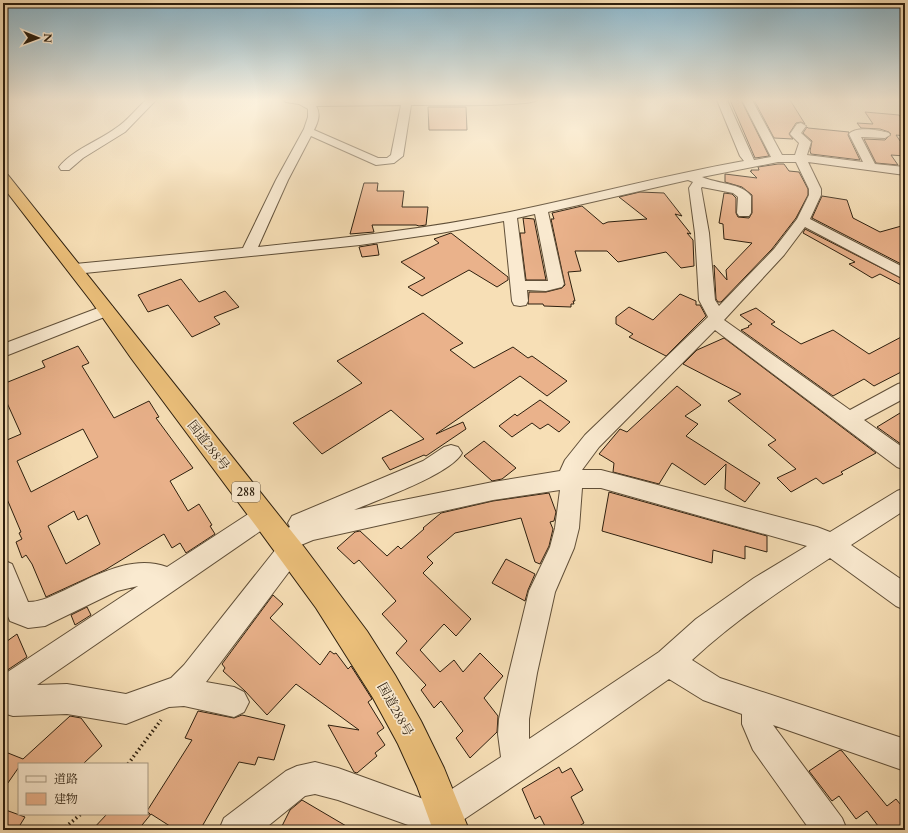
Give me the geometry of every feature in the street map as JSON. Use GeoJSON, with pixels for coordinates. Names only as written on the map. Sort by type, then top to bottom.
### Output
{"type":"FeatureCollection","features":[{"type":"Feature","properties":{"kind":"highway","name":"国道288号"},"geometry":{"type":"LineString","coordinates":[[4,181],[75,269],[279,535],[336,612],[374,668],[422,756],[439,824]]}},
{"type":"Feature","properties":{"kind":"street"},"geometry":{"type":"LineString","coordinates":[[65,167],[79,156],[107,139]]}},
{"type":"Feature","properties":{"kind":"street"},"geometry":{"type":"LineString","coordinates":[[249,251],[284,173],[304,139]]}},
{"type":"Feature","properties":{"kind":"street"},"geometry":{"type":"LineString","coordinates":[[326,139],[376,161],[385,162],[397,156],[400,139]]}},
{"type":"Feature","properties":{"kind":"street"},"geometry":{"type":"LineString","coordinates":[[739,139],[746,156],[751,163]]}},
{"type":"Feature","properties":{"kind":"street"},"geometry":{"type":"LineString","coordinates":[[768,139],[778,158]]}},
{"type":"Feature","properties":{"kind":"street"},"geometry":{"type":"LineString","coordinates":[[518,764],[513,734],[514,719],[542,591],[562,548],[567,528],[571,490],[568,479],[573,466],[592,441],[780,252],[803,220],[815,195],[815,189],[800,158],[805,142],[801,139]]}},
{"type":"Feature","properties":{"kind":"street"},"geometry":{"type":"LineString","coordinates":[[857,139],[872,167]]}},
{"type":"Feature","properties":{"kind":"street"},"geometry":{"type":"LineString","coordinates":[[75,269],[360,240],[441,229],[695,179],[751,163],[778,158],[800,158],[905,171]]}},
{"type":"Feature","properties":{"kind":"street"},"geometry":{"type":"LineString","coordinates":[[695,179],[741,192],[745,196],[744,213]]}},
{"type":"Feature","properties":{"kind":"street"},"geometry":{"type":"LineString","coordinates":[[695,179],[702,232],[708,300],[715,319],[905,462]]}},
{"type":"Feature","properties":{"kind":"street"},"geometry":{"type":"LineString","coordinates":[[518,285],[546,286],[556,284],[541,210]]}},
{"type":"Feature","properties":{"kind":"street"},"geometry":{"type":"LineString","coordinates":[[510,216],[520,301]]}},
{"type":"Feature","properties":{"kind":"street"},"geometry":{"type":"LineString","coordinates":[[803,220],[905,274]]}},
{"type":"Feature","properties":{"kind":"street"},"geometry":{"type":"LineString","coordinates":[[3,351],[106,310]]}},
{"type":"Feature","properties":{"kind":"street"},"geometry":{"type":"LineString","coordinates":[[848,420],[905,389]]}},
{"type":"Feature","properties":{"kind":"street"},"geometry":{"type":"LineString","coordinates":[[3,692],[170,580],[279,535],[431,467],[451,453]]}},
{"type":"Feature","properties":{"kind":"street"},"geometry":{"type":"LineString","coordinates":[[178,692],[194,675],[279,535],[310,530],[493,491],[568,479],[600,478],[817,538],[830,545],[905,596]]}},
{"type":"Feature","properties":{"kind":"street"},"geometry":{"type":"LineString","coordinates":[[236,830],[297,782],[315,778],[338,784],[408,809],[439,824],[518,764],[669,662],[706,629],[763,587],[905,498]]}},
{"type":"Feature","properties":{"kind":"street"},"geometry":{"type":"LineString","coordinates":[[3,572],[19,612],[21,614],[32,615],[45,613],[118,578],[137,574],[155,574],[170,580]]}},
{"type":"Feature","properties":{"kind":"street"},"geometry":{"type":"LineString","coordinates":[[669,662],[713,690],[905,754]]}},
{"type":"Feature","properties":{"kind":"street"},"geometry":{"type":"LineString","coordinates":[[3,698],[13,701],[67,699],[126,708],[169,693],[178,692],[234,702]]}},
{"type":"Feature","properties":{"kind":"street"},"geometry":{"type":"LineString","coordinates":[[757,705],[757,724],[764,739],[830,830]]}},
{"type":"Feature","properties":{"kind":"path"},"geometry":{"type":"LineString","coordinates":[[62,830],[80,815]]}},
{"type":"Feature","properties":{"kind":"building"},"geometry":{"type":"Polygon","coordinates":[[[747,139],[760,139],[769,156],[755,158],[747,139]]]}},
{"type":"Feature","properties":{"kind":"building"},"geometry":{"type":"Polygon","coordinates":[[[810,139],[850,139],[860,160],[811,154],[810,151],[812,141],[810,139]]]}},
{"type":"Feature","properties":{"kind":"building"},"geometry":{"type":"Polygon","coordinates":[[[864,139],[899,139],[905,148],[905,156],[891,155],[898,165],[876,163],[864,139]]]}},
{"type":"Feature","properties":{"kind":"building"},"geometry":{"type":"Polygon","coordinates":[[[784,164],[789,171],[799,172],[808,189],[808,195],[796,218],[772,249],[721,302],[718,302],[716,299],[714,265],[727,280],[726,270],[752,243],[724,239],[723,224],[719,223],[724,193],[732,194],[736,198],[736,213],[738,217],[749,218],[752,213],[752,195],[742,187],[725,182],[725,174],[757,178],[750,171],[752,171],[751,170],[759,170],[758,167],[784,164]]]}},
{"type":"Feature","properties":{"kind":"building"},"geometry":{"type":"Polygon","coordinates":[[[364,183],[378,183],[377,191],[404,191],[402,207],[428,207],[426,225],[372,225],[374,232],[350,234],[364,183]]]}},
{"type":"Feature","properties":{"kind":"building"},"geometry":{"type":"Polygon","coordinates":[[[640,192],[664,193],[682,216],[675,214],[691,234],[687,233],[693,240],[694,266],[681,268],[666,252],[618,262],[607,251],[575,251],[581,271],[568,272],[575,301],[573,301],[574,304],[571,304],[571,307],[528,304],[529,292],[546,292],[562,288],[565,285],[551,219],[554,219],[552,213],[582,206],[603,224],[608,222],[647,219],[619,197],[640,192]]]}},
{"type":"Feature","properties":{"kind":"building"},"geometry":{"type":"Polygon","coordinates":[[[822,196],[847,200],[853,218],[880,232],[905,225],[905,266],[812,218],[822,196]]]}},
{"type":"Feature","properties":{"kind":"building"},"geometry":{"type":"Polygon","coordinates":[[[523,218],[534,219],[546,280],[526,280],[520,233],[525,233],[523,218]]]}},
{"type":"Feature","properties":{"kind":"building"},"geometry":{"type":"Polygon","coordinates":[[[805,229],[905,280],[905,287],[880,274],[872,278],[849,264],[855,262],[803,233],[805,229]]]}},
{"type":"Feature","properties":{"kind":"building"},"geometry":{"type":"Polygon","coordinates":[[[451,233],[508,277],[508,280],[497,287],[469,270],[422,296],[408,287],[425,278],[401,262],[439,243],[434,239],[451,233]]]}},
{"type":"Feature","properties":{"kind":"building"},"geometry":{"type":"Polygon","coordinates":[[[377,244],[379,255],[362,257],[359,247],[377,244]]]}},
{"type":"Feature","properties":{"kind":"building"},"geometry":{"type":"Polygon","coordinates":[[[181,279],[199,302],[225,291],[239,307],[214,317],[220,324],[192,337],[168,305],[148,312],[138,295],[181,279]]]}},
{"type":"Feature","properties":{"kind":"building"},"geometry":{"type":"Polygon","coordinates":[[[680,294],[696,301],[696,305],[700,305],[706,316],[666,356],[629,337],[633,334],[616,324],[616,317],[629,307],[653,320],[680,294]]]}},
{"type":"Feature","properties":{"kind":"building"},"geometry":{"type":"Polygon","coordinates":[[[756,308],[775,322],[771,324],[801,344],[833,330],[869,354],[905,335],[905,370],[874,386],[864,379],[833,396],[741,330],[752,324],[740,315],[756,308]]]}},
{"type":"Feature","properties":{"kind":"building"},"geometry":{"type":"Polygon","coordinates":[[[423,313],[463,343],[450,350],[474,368],[513,347],[528,358],[532,356],[567,381],[547,396],[520,376],[436,434],[463,422],[466,429],[426,456],[424,455],[390,470],[382,458],[424,439],[391,410],[322,454],[293,423],[362,383],[337,361],[423,313]]]}},
{"type":"Feature","properties":{"kind":"building"},"geometry":{"type":"Polygon","coordinates":[[[724,338],[876,453],[841,472],[843,474],[823,484],[816,478],[791,492],[777,478],[796,469],[768,445],[776,440],[728,401],[741,394],[683,364],[697,350],[724,338]]]}},
{"type":"Feature","properties":{"kind":"building"},"geometry":{"type":"Polygon","coordinates":[[[78,346],[89,363],[82,366],[114,418],[149,401],[159,417],[156,418],[193,468],[170,481],[188,511],[199,504],[212,525],[210,526],[215,534],[186,553],[180,543],[172,548],[164,534],[105,570],[46,597],[32,564],[26,555],[22,558],[16,542],[22,539],[19,533],[21,532],[7,499],[3,501],[3,431],[7,440],[21,434],[3,394],[3,384],[45,367],[42,361],[78,346]],[[83,429],[17,461],[31,492],[98,457],[83,429]],[[74,511],[48,526],[66,564],[100,544],[87,515],[78,520],[74,511]]]}},
{"type":"Feature","properties":{"kind":"building"},"geometry":{"type":"Polygon","coordinates":[[[677,386],[701,405],[685,416],[698,424],[686,436],[760,483],[745,502],[725,489],[726,464],[705,485],[672,463],[659,484],[613,472],[614,463],[599,454],[620,429],[627,432],[677,386]]]}},
{"type":"Feature","properties":{"kind":"building"},"geometry":{"type":"Polygon","coordinates":[[[540,400],[570,422],[559,432],[548,424],[540,429],[532,423],[512,437],[499,426],[515,414],[517,416],[540,400]]]}},
{"type":"Feature","properties":{"kind":"building"},"geometry":{"type":"Polygon","coordinates":[[[905,410],[905,447],[877,427],[905,410]]]}},
{"type":"Feature","properties":{"kind":"building"},"geometry":{"type":"Polygon","coordinates":[[[484,441],[516,468],[502,479],[492,481],[464,456],[484,441]]]}},
{"type":"Feature","properties":{"kind":"building"},"geometry":{"type":"Polygon","coordinates":[[[609,492],[767,536],[767,552],[745,546],[745,559],[713,550],[712,563],[602,531],[609,492]]]}},
{"type":"Feature","properties":{"kind":"building"},"geometry":{"type":"Polygon","coordinates":[[[549,493],[556,512],[554,521],[550,522],[553,529],[549,546],[540,564],[535,562],[521,518],[455,533],[427,557],[433,563],[423,573],[471,619],[456,636],[444,624],[420,650],[440,672],[454,660],[463,672],[480,653],[503,676],[484,698],[498,716],[497,732],[470,758],[456,738],[463,731],[441,701],[434,708],[421,690],[426,685],[396,653],[407,641],[382,614],[396,601],[359,560],[354,564],[337,548],[355,532],[360,531],[387,556],[398,546],[401,549],[441,513],[493,501],[549,493]]]}},
{"type":"Feature","properties":{"kind":"building"},"geometry":{"type":"Polygon","coordinates":[[[506,559],[535,574],[525,601],[492,583],[506,559]]]}},
{"type":"Feature","properties":{"kind":"building"},"geometry":{"type":"Polygon","coordinates":[[[273,595],[283,604],[270,618],[320,665],[330,651],[334,654],[336,653],[348,669],[351,666],[372,699],[368,702],[384,728],[377,733],[385,745],[375,753],[377,756],[357,773],[354,772],[328,725],[359,730],[296,684],[267,715],[245,691],[223,671],[225,668],[222,664],[273,595]]]}},
{"type":"Feature","properties":{"kind":"building"},"geometry":{"type":"Polygon","coordinates":[[[87,607],[91,615],[75,625],[71,615],[87,607]]]}},
{"type":"Feature","properties":{"kind":"building"},"geometry":{"type":"Polygon","coordinates":[[[17,634],[27,657],[3,673],[3,644],[17,634]]]}},
{"type":"Feature","properties":{"kind":"building"},"geometry":{"type":"Polygon","coordinates":[[[198,711],[234,718],[242,715],[285,725],[274,760],[258,757],[255,765],[239,762],[200,830],[176,830],[151,814],[138,830],[92,830],[106,815],[150,814],[148,809],[192,740],[185,738],[198,711]]]}},
{"type":"Feature","properties":{"kind":"building"},"geometry":{"type":"Polygon","coordinates":[[[70,716],[81,718],[102,746],[84,763],[18,763],[18,768],[3,790],[3,751],[23,759],[70,716]]]}},
{"type":"Feature","properties":{"kind":"building"},"geometry":{"type":"Polygon","coordinates":[[[840,750],[887,806],[896,799],[905,810],[905,830],[881,830],[867,811],[856,819],[839,796],[832,801],[809,771],[840,750]]]}},
{"type":"Feature","properties":{"kind":"building"},"geometry":{"type":"Polygon","coordinates":[[[559,767],[562,773],[571,768],[583,790],[571,797],[584,823],[573,830],[547,830],[540,816],[535,819],[522,789],[559,767]]]}},
{"type":"Feature","properties":{"kind":"building"},"geometry":{"type":"Polygon","coordinates":[[[302,800],[353,830],[280,830],[290,810],[302,800]]]}},
{"type":"Feature","properties":{"kind":"building"},"geometry":{"type":"Polygon","coordinates":[[[3,809],[25,817],[17,830],[3,830],[3,809]]]}}]}
